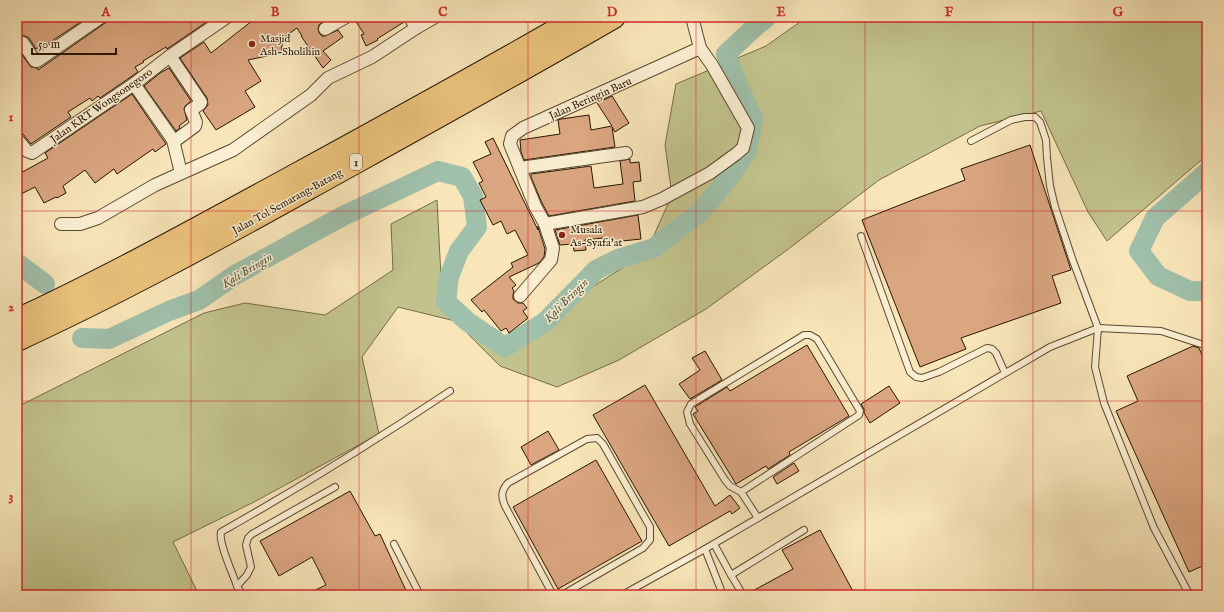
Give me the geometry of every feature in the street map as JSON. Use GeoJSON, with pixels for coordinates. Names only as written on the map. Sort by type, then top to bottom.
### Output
{"type":"FeatureCollection","features":[{"type":"Feature","properties":{"kind":"highway","name":"Jalan Tol Semarang–Batang"},"geometry":{"type":"LineString","coordinates":[[93,293],[212,220],[483,72],[579,17]]}},
{"type":"Feature","properties":{"kind":"highway","name":"Jalan Tol Semarang–Batang"},"geometry":{"type":"LineString","coordinates":[[17,340],[44,318],[93,293],[221,237],[494,86],[614,17]]}},
{"type":"Feature","properties":{"kind":"highway","name":"Jalan Tol Semarang–Batang"},"geometry":{"type":"LineString","coordinates":[[17,320],[44,318]]}},
{"type":"Feature","properties":{"kind":"street"},"geometry":{"type":"LineString","coordinates":[[17,44],[20,42],[23,43],[35,61],[37,61],[101,17]]}},
{"type":"Feature","properties":{"kind":"street","name":"Jalan KRT Wongsonegoro"},"geometry":{"type":"LineString","coordinates":[[17,139],[27,151],[32,153],[134,84],[170,56],[227,17]]}},
{"type":"Feature","properties":{"kind":"street"},"geometry":{"type":"LineString","coordinates":[[325,29],[346,17]]}},
{"type":"Feature","properties":{"kind":"street"},"geometry":{"type":"LineString","coordinates":[[61,224],[80,224],[98,218],[155,185],[233,150],[310,95],[328,78],[372,57],[413,22],[435,17]]}},
{"type":"Feature","properties":{"kind":"street"},"geometry":{"type":"LineString","coordinates":[[544,224],[643,206],[662,199],[710,173],[743,148],[748,128],[712,65],[700,48],[692,17]]}},
{"type":"Feature","properties":{"kind":"street","name":"Jalan Beringin Baru"},"geometry":{"type":"LineString","coordinates":[[520,296],[551,260],[553,248],[510,144],[512,136],[523,128],[700,48]]}},
{"type":"Feature","properties":{"kind":"street"},"geometry":{"type":"LineString","coordinates":[[170,56],[201,102],[191,111],[196,122],[195,126],[176,140],[173,140]]}},
{"type":"Feature","properties":{"kind":"street"},"geometry":{"type":"LineString","coordinates":[[134,84],[173,140],[181,173]]}},
{"type":"Feature","properties":{"kind":"street"},"geometry":{"type":"LineString","coordinates":[[520,168],[626,153]]}},
{"type":"Feature","properties":{"kind":"lane"},"geometry":{"type":"LineString","coordinates":[[971,141],[1011,120],[1025,117],[1035,117],[1040,122],[1046,140],[1046,158],[1054,202],[1073,261],[1098,328],[1095,366],[1104,403],[1154,528],[1188,592],[1192,595]]}},
{"type":"Feature","properties":{"kind":"lane"},"geometry":{"type":"LineString","coordinates":[[862,236],[910,372],[916,377],[922,378],[939,372],[987,348],[992,349],[996,353],[1005,373]]}},
{"type":"Feature","properties":{"kind":"lane"},"geometry":{"type":"LineString","coordinates":[[622,595],[714,544],[1050,347],[1098,328],[1161,331],[1207,346]]}},
{"type":"Feature","properties":{"kind":"lane"},"geometry":{"type":"LineString","coordinates":[[741,492],[859,416],[860,411],[817,338],[810,335],[804,335],[691,404],[687,412],[690,424],[725,480],[730,486],[741,492],[758,518]]}},
{"type":"Feature","properties":{"kind":"lane"},"geometry":{"type":"LineString","coordinates":[[242,595],[222,547],[220,536],[221,532],[359,450],[450,391]]}},
{"type":"Feature","properties":{"kind":"lane"},"geometry":{"type":"LineString","coordinates":[[553,595],[505,506],[502,499],[503,489],[508,483],[587,439],[597,438],[603,444],[650,527],[650,540],[643,548],[562,595]]}},
{"type":"Feature","properties":{"kind":"lane"},"geometry":{"type":"LineString","coordinates":[[237,586],[247,575],[251,567],[246,545],[248,538],[252,534],[335,486]]}},
{"type":"Feature","properties":{"kind":"lane"},"geometry":{"type":"LineString","coordinates":[[731,575],[804,530]]}},
{"type":"Feature","properties":{"kind":"lane"},"geometry":{"type":"LineString","coordinates":[[394,544],[420,595]]}},
{"type":"Feature","properties":{"kind":"lane"},"geometry":{"type":"LineString","coordinates":[[714,544],[743,595]]}},
{"type":"Feature","properties":{"kind":"lane"},"geometry":{"type":"LineString","coordinates":[[705,549],[723,595]]}},
{"type":"Feature","properties":{"kind":"green space"},"geometry":{"type":"Polygon","coordinates":[[[807,17],[1203,17],[1207,24],[1207,155],[1107,241],[1088,212],[1041,111],[980,126],[879,180],[706,309],[619,360],[557,387],[500,366],[455,321],[398,307],[362,357],[379,434],[254,502],[173,542],[199,595],[17,595],[17,407],[204,313],[245,303],[325,315],[393,270],[391,224],[437,200],[441,277],[465,311],[502,336],[513,339],[537,330],[581,294],[646,253],[672,195],[665,145],[676,84],[766,46],[807,17]]]}},
{"type":"Feature","properties":{"kind":"building"},"geometry":{"type":"Polygon","coordinates":[[[17,17],[88,17],[43,47],[42,45],[36,49],[29,38],[20,35],[17,30],[17,17]]]}},
{"type":"Feature","properties":{"kind":"building"},"geometry":{"type":"Polygon","coordinates":[[[108,17],[206,17],[208,21],[167,49],[166,47],[143,61],[144,62],[135,67],[138,72],[100,98],[98,96],[92,101],[90,98],[68,112],[71,117],[31,144],[23,134],[17,130],[17,51],[19,51],[31,67],[37,68],[38,70],[108,21],[108,17]]]}},
{"type":"Feature","properties":{"kind":"building"},"geometry":{"type":"Polygon","coordinates":[[[257,17],[329,17],[319,25],[319,33],[322,36],[325,36],[338,30],[343,37],[323,51],[331,60],[323,68],[297,28],[283,38],[281,53],[248,60],[261,81],[245,91],[255,107],[216,130],[203,111],[208,105],[207,98],[180,58],[204,42],[211,53],[257,17]]]}},
{"type":"Feature","properties":{"kind":"building"},"geometry":{"type":"Polygon","coordinates":[[[353,17],[403,17],[404,22],[377,39],[378,40],[366,46],[361,35],[364,34],[353,17]]]}},
{"type":"Feature","properties":{"kind":"building"},"geometry":{"type":"Polygon","coordinates":[[[169,68],[191,101],[185,106],[184,109],[187,120],[179,126],[180,128],[176,131],[144,86],[160,73],[169,68]]]}},
{"type":"Feature","properties":{"kind":"building"},"geometry":{"type":"Polygon","coordinates":[[[132,94],[166,144],[155,152],[153,149],[117,174],[114,169],[95,183],[85,170],[63,186],[66,193],[44,203],[35,187],[17,196],[17,175],[48,158],[45,153],[132,94]]]}},
{"type":"Feature","properties":{"kind":"building"},"geometry":{"type":"Polygon","coordinates":[[[612,96],[629,123],[615,132],[612,127],[615,147],[524,160],[521,152],[520,140],[560,134],[558,120],[589,115],[591,130],[612,126],[597,103],[612,96]]]}},
{"type":"Feature","properties":{"kind":"building"},"geometry":{"type":"Polygon","coordinates":[[[493,138],[538,230],[538,227],[545,249],[544,257],[539,263],[509,277],[516,285],[512,288],[514,291],[513,299],[518,303],[523,303],[527,308],[523,311],[528,318],[509,333],[506,328],[501,331],[484,310],[482,312],[471,300],[513,267],[511,263],[528,255],[515,230],[507,234],[501,221],[493,225],[480,200],[486,197],[479,183],[483,181],[473,162],[491,154],[485,142],[493,138]]]}},
{"type":"Feature","properties":{"kind":"building"},"geometry":{"type":"Polygon","coordinates":[[[1030,145],[1071,270],[1052,276],[1061,303],[961,338],[966,349],[920,367],[862,220],[965,180],[961,169],[1030,145]]]}},
{"type":"Feature","properties":{"kind":"building"},"geometry":{"type":"Polygon","coordinates":[[[630,159],[630,163],[639,162],[641,181],[633,182],[635,201],[549,216],[531,177],[531,174],[591,166],[594,188],[623,184],[620,161],[630,159]]]}},
{"type":"Feature","properties":{"kind":"building"},"geometry":{"type":"Polygon","coordinates":[[[638,215],[641,239],[603,243],[603,238],[585,240],[586,250],[574,251],[573,244],[560,245],[555,230],[638,215]]]}},
{"type":"Feature","properties":{"kind":"building"},"geometry":{"type":"Polygon","coordinates":[[[807,345],[849,416],[789,452],[790,455],[768,469],[766,466],[736,484],[693,414],[698,411],[695,407],[727,387],[730,391],[807,345]]]}},
{"type":"Feature","properties":{"kind":"building"},"geometry":{"type":"Polygon","coordinates":[[[1193,346],[1199,348],[1207,367],[1207,564],[1189,572],[1116,411],[1138,401],[1127,376],[1193,346]]]}},
{"type":"Feature","properties":{"kind":"building"},"geometry":{"type":"Polygon","coordinates":[[[705,351],[722,380],[690,399],[679,384],[700,370],[692,358],[705,351]]]}},
{"type":"Feature","properties":{"kind":"building"},"geometry":{"type":"Polygon","coordinates":[[[645,385],[715,506],[730,495],[740,508],[732,514],[730,511],[669,546],[593,415],[645,385]]]}},
{"type":"Feature","properties":{"kind":"building"},"geometry":{"type":"Polygon","coordinates":[[[889,386],[900,403],[870,423],[861,404],[889,386]]]}},
{"type":"Feature","properties":{"kind":"building"},"geometry":{"type":"Polygon","coordinates":[[[548,431],[559,450],[531,465],[521,447],[548,431]]]}},
{"type":"Feature","properties":{"kind":"building"},"geometry":{"type":"Polygon","coordinates":[[[596,460],[642,541],[558,589],[513,507],[596,460]]]}},
{"type":"Feature","properties":{"kind":"building"},"geometry":{"type":"Polygon","coordinates":[[[794,463],[799,471],[777,484],[773,477],[794,463]]]}},
{"type":"Feature","properties":{"kind":"building"},"geometry":{"type":"Polygon","coordinates":[[[350,491],[375,536],[380,534],[408,595],[305,595],[326,585],[312,557],[279,576],[260,541],[350,491]]]}},
{"type":"Feature","properties":{"kind":"building"},"geometry":{"type":"Polygon","coordinates":[[[820,530],[855,595],[747,595],[793,569],[782,550],[820,530]]]}},
{"type":"Feature","properties":{"kind":"waterway","name":"Kali Bringin"},"geometry":{"type":"LineString","coordinates":[[82,338],[109,339],[169,311],[199,300],[235,275],[343,216],[438,171],[462,177],[473,196],[477,227],[459,251],[449,277],[446,302],[468,322],[505,347],[545,322],[596,270],[618,259],[654,248],[700,212],[728,179],[747,151],[753,118],[737,84],[726,54],[767,17]]}},
{"type":"Feature","properties":{"kind":"waterway","name":"Kali Bringin"},"geometry":{"type":"LineString","coordinates":[[1207,172],[1155,218],[1139,251],[1158,276],[1190,291],[1207,291]]}},
{"type":"Feature","properties":{"kind":"waterway","name":"Kali Bringin"},"geometry":{"type":"LineString","coordinates":[[17,263],[45,284]]}},
{"type":"Feature","properties":{"kind":"place","name":"Masjid Ash-Sholihin"},"geometry":{"type":"Point","coordinates":[252,44]}},
{"type":"Feature","properties":{"kind":"place","name":"Musala As-Syafa'at"},"geometry":{"type":"Point","coordinates":[562,235]}}]}
